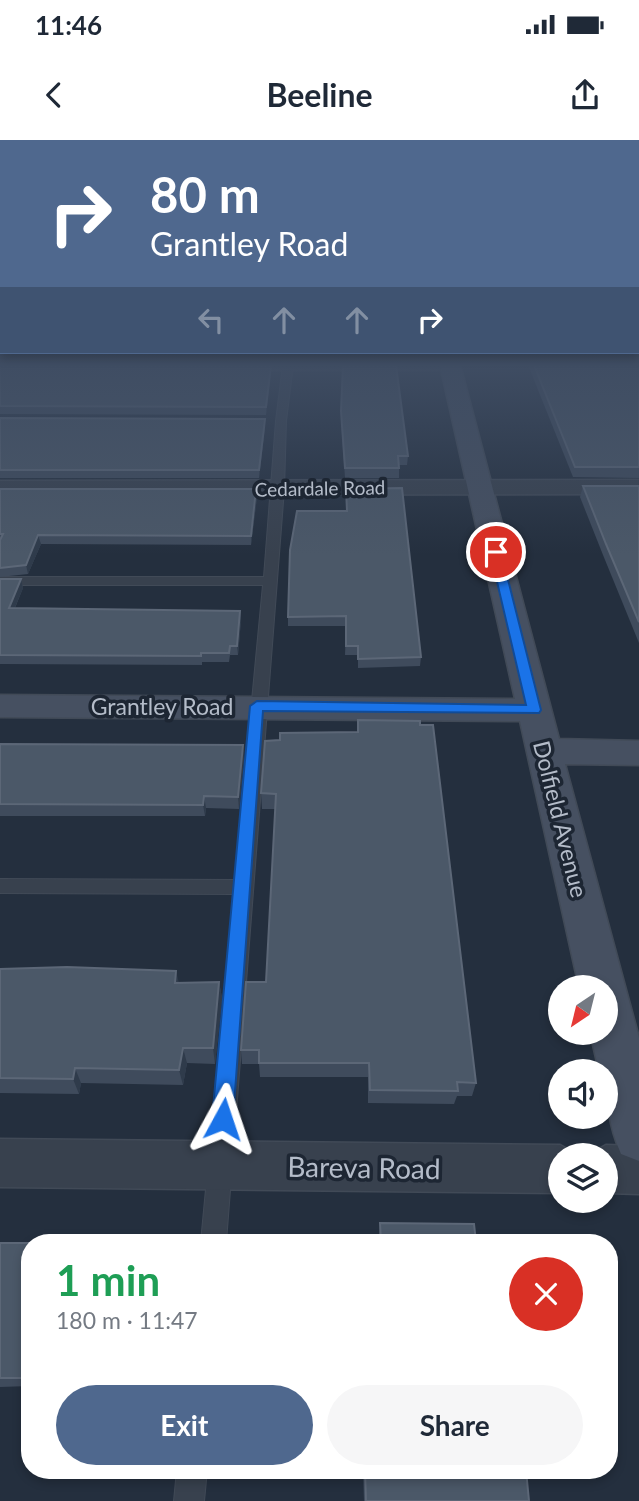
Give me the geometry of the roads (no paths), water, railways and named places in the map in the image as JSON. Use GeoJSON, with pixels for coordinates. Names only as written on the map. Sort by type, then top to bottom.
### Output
{"type":"FeatureCollection","features":[{"type":"Feature","properties":{"kind":"street","name":"Dolfield Avenue"},"geometry":{"type":"LineString","coordinates":[[466,429],[599,975]]}},
{"type":"Feature","properties":{"kind":"street","name":"Cedardale Road"},"geometry":{"type":"LineString","coordinates":[[0,488],[639,486]]}},
{"type":"Feature","properties":{"kind":"street","name":"Grantley Road"},"geometry":{"type":"LineString","coordinates":[[0,706],[534,710]]}},
{"type":"Feature","properties":{"kind":"street"},"geometry":{"type":"LineString","coordinates":[[544,751],[639,753]]}},
{"type":"Feature","properties":{"kind":"street"},"geometry":{"type":"LineString","coordinates":[[617,1045],[639,1136]]}},
{"type":"Feature","properties":{"kind":"street","name":"Bareva Road"},"geometry":{"type":"LineString","coordinates":[[0,1163],[548,1169]]}},
{"type":"Feature","properties":{"kind":"street"},"geometry":{"type":"LineString","coordinates":[[618,1170],[639,1170]]}},
{"type":"Feature","properties":{"kind":"lane"},"geometry":{"type":"LineString","coordinates":[[214,1234],[241,887],[278,489],[274,429]]}},
{"type":"Feature","properties":{"kind":"lane"},"geometry":{"type":"LineString","coordinates":[[0,581],[268,581]]}},
{"type":"Feature","properties":{"kind":"lane"},"geometry":{"type":"LineString","coordinates":[[0,886],[241,887]]}},
{"type":"Feature","properties":{"kind":"lane"},"geometry":{"type":"LineString","coordinates":[[189,1501],[191,1479]]}}]}
